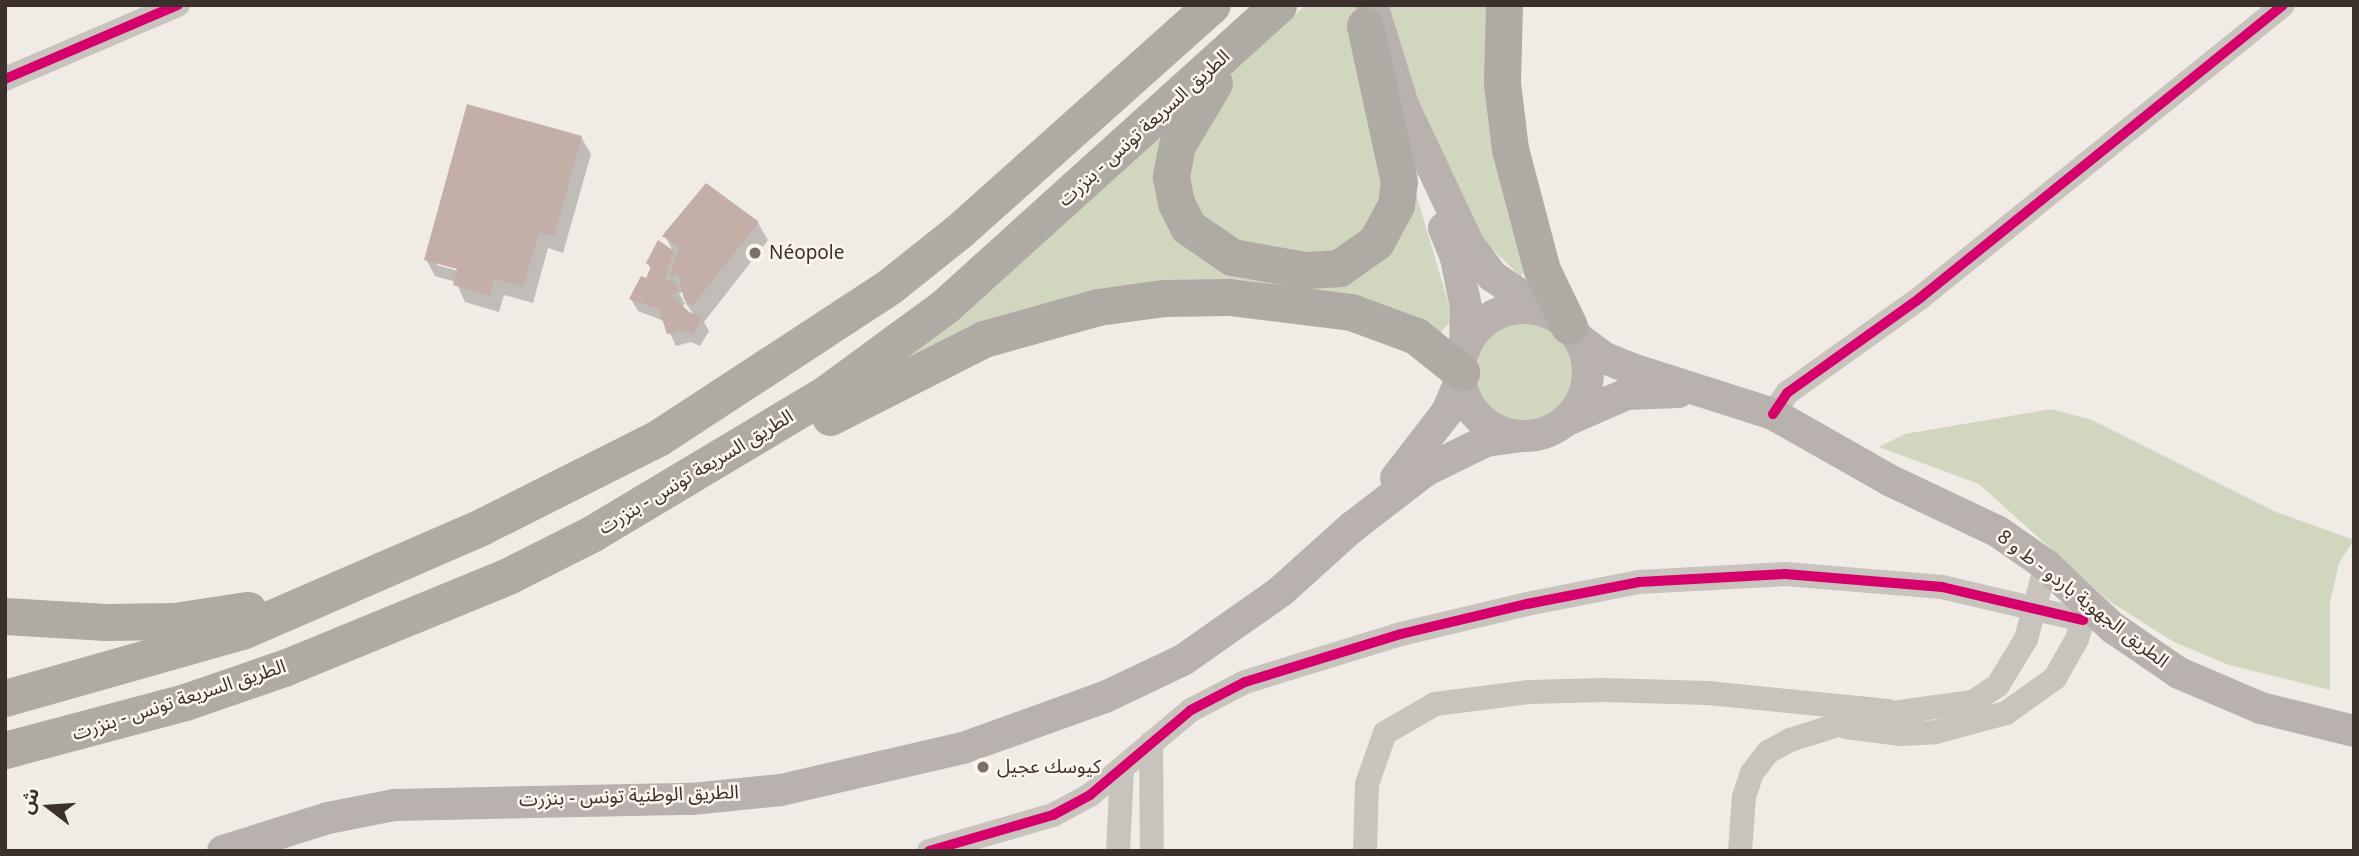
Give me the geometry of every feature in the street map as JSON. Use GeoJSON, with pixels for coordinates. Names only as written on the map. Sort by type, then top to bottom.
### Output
{"type":"FeatureCollection","features":[{"type":"Feature","properties":{"kind":"highway"},"geometry":{"type":"LineString","coordinates":[[5,698],[242,631],[579,481],[658,438],[815,340],[959,231],[1212,5]]}},
{"type":"Feature","properties":{"kind":"highway","name":"الطريق السريعة تونس - بنزرت"},"geometry":{"type":"LineString","coordinates":[[5,750],[185,702],[284,668],[496,582],[593,533],[824,395],[945,306],[1278,5]]}},
{"type":"Feature","properties":{"kind":"highway"},"geometry":{"type":"LineString","coordinates":[[1504,5],[1502,83],[1510,149],[1542,270],[1565,325]]}},
{"type":"Feature","properties":{"kind":"highway"},"geometry":{"type":"LineString","coordinates":[[1248,34],[1190,116],[1177,145],[1171,177],[1176,204],[1188,227],[1232,257],[1305,270],[1339,268],[1376,242],[1396,205],[1395,153],[1365,12]]}},
{"type":"Feature","properties":{"kind":"highway"},"geometry":{"type":"LineString","coordinates":[[593,533],[745,462],[934,360],[984,339],[1098,307],[1177,298],[1293,302],[1396,326],[1462,366]]}},
{"type":"Feature","properties":{"kind":"highway"},"geometry":{"type":"LineString","coordinates":[[5,616],[106,622],[174,621],[315,598]]}},
{"type":"Feature","properties":{"kind":"main road"},"geometry":{"type":"LineString","coordinates":[[1365,12],[1403,105],[1469,245],[1492,276],[1565,325],[1588,373],[1577,408],[1564,422]]}},
{"type":"Feature","properties":{"kind":"main road","name":"الطريق الوطنية تونس - بنزرت"},"geometry":{"type":"LineString","coordinates":[[1365,12],[1392,110],[1456,258],[1466,307],[1462,366],[1465,396],[1481,418],[1503,432],[1521,436]]}},
{"type":"Feature","properties":{"kind":"main road","name":"الطريق الوطنية تونس - بنزرت"},"geometry":{"type":"LineString","coordinates":[[223,851],[328,818],[394,805],[717,796],[781,790],[963,748],[1105,697],[1183,660],[1280,592],[1351,528],[1423,449],[1447,412],[1475,331],[1508,310],[1565,325]]}},
{"type":"Feature","properties":{"kind":"main road","name":"الطريق الجهوية باردو - ط و 8"},"geometry":{"type":"LineString","coordinates":[[1565,325],[1605,358],[1773,414],[1881,476],[1997,531],[2046,565],[2085,612],[2179,673],[2261,708],[2354,731]]}},
{"type":"Feature","properties":{"kind":"main road","name":"الطريق الجهوية باردو - ط و 8"},"geometry":{"type":"LineString","coordinates":[[1564,422],[1627,394],[1659,390],[1707,394]]}},
{"type":"Feature","properties":{"kind":"main road","name":"الطريق الوطنية تونس - بنزرت"},"geometry":{"type":"LineString","coordinates":[[1351,528],[1456,452],[1486,441],[1537,435],[1564,422]]}},
{"type":"Feature","properties":{"kind":"street"},"geometry":{"type":"LineString","coordinates":[[5,79],[178,5]]}},
{"type":"Feature","properties":{"kind":"street"},"geometry":{"type":"LineString","coordinates":[[1773,414],[1787,393],[1920,298],[2283,5]]}},
{"type":"Feature","properties":{"kind":"street"},"geometry":{"type":"LineString","coordinates":[[1365,851],[1367,784],[1385,733],[1407,716],[1435,704],[1529,692],[1603,690],[1732,695],[1888,711],[1973,702],[1998,685],[2014,664],[2038,606],[2046,565]]}},
{"type":"Feature","properties":{"kind":"street"},"geometry":{"type":"LineString","coordinates":[[929,851],[1053,815],[1090,795],[1191,710],[1245,682],[1307,660],[1527,604],[1639,582],[1785,573],[1942,587],[2038,606],[2085,612],[2055,678],[2006,713],[1936,732],[1901,734],[1839,726]]}},
{"type":"Feature","properties":{"kind":"street"},"geometry":{"type":"LineString","coordinates":[[1740,851],[1744,797],[1752,774],[1768,752],[1790,740],[1888,711]]}},
{"type":"Feature","properties":{"kind":"street"},"geometry":{"type":"LineString","coordinates":[[1151,743],[1152,851]]}},
{"type":"Feature","properties":{"kind":"street"},"geometry":{"type":"LineString","coordinates":[[1118,851],[1122,769]]}},
{"type":"Feature","properties":{"kind":"green space"},"geometry":{"type":"Polygon","coordinates":[[[1306,5],[1489,5],[1531,268],[1520,276],[1479,236],[1439,158],[1412,180],[1453,319],[1440,333],[1251,290],[888,368],[1306,5]]]}},
{"type":"Feature","properties":{"kind":"green space"},"geometry":{"type":"Polygon","coordinates":[[[1524,323],[1543,327],[1559,337],[1569,353],[1573,372],[1569,391],[1559,407],[1543,417],[1524,421],[1505,417],[1489,407],[1479,391],[1475,372],[1479,353],[1489,337],[1505,327],[1524,323]]]}},
{"type":"Feature","properties":{"kind":"green space"},"geometry":{"type":"Polygon","coordinates":[[[2051,409],[2092,420],[2276,512],[2354,540],[2339,563],[2330,602],[2330,690],[2229,665],[2174,642],[2109,601],[1979,484],[1879,447],[1905,434],[2051,409]]]}},
{"type":"Feature","properties":{"kind":"building"},"geometry":{"type":"Polygon","coordinates":[[[467,104],[582,136],[554,236],[539,232],[523,287],[494,279],[490,296],[453,285],[457,269],[424,260],[467,104]]]}},
{"type":"Feature","properties":{"kind":"building"},"geometry":{"type":"Polygon","coordinates":[[[706,183],[759,222],[692,306],[684,299],[678,274],[670,276],[679,247],[662,236],[706,183]]]}},
{"type":"Feature","properties":{"kind":"building"},"geometry":{"type":"Polygon","coordinates":[[[658,240],[674,251],[665,280],[674,281],[679,291],[672,295],[689,312],[702,317],[693,335],[683,330],[667,334],[659,309],[629,299],[641,276],[646,278],[651,267],[646,263],[658,240]]]}},
{"type":"Feature","properties":{"kind":"cycle path"},"geometry":{"type":"LineString","coordinates":[[5,79],[178,5]]}},
{"type":"Feature","properties":{"kind":"cycle path"},"geometry":{"type":"LineString","coordinates":[[1773,414],[1787,393],[1920,298],[2283,5]]}},
{"type":"Feature","properties":{"kind":"cycle path"},"geometry":{"type":"LineString","coordinates":[[929,851],[1053,815],[1090,795],[1191,710],[1245,682],[1401,634],[1527,604],[1639,582],[1785,574],[1942,587],[2083,620]]}},
{"type":"Feature","properties":{"kind":"place","name":"Néopole"},"geometry":{"type":"Point","coordinates":[755,253]}},
{"type":"Feature","properties":{"kind":"place","name":"كيوسك عجيل"},"geometry":{"type":"Point","coordinates":[983,767]}}]}
